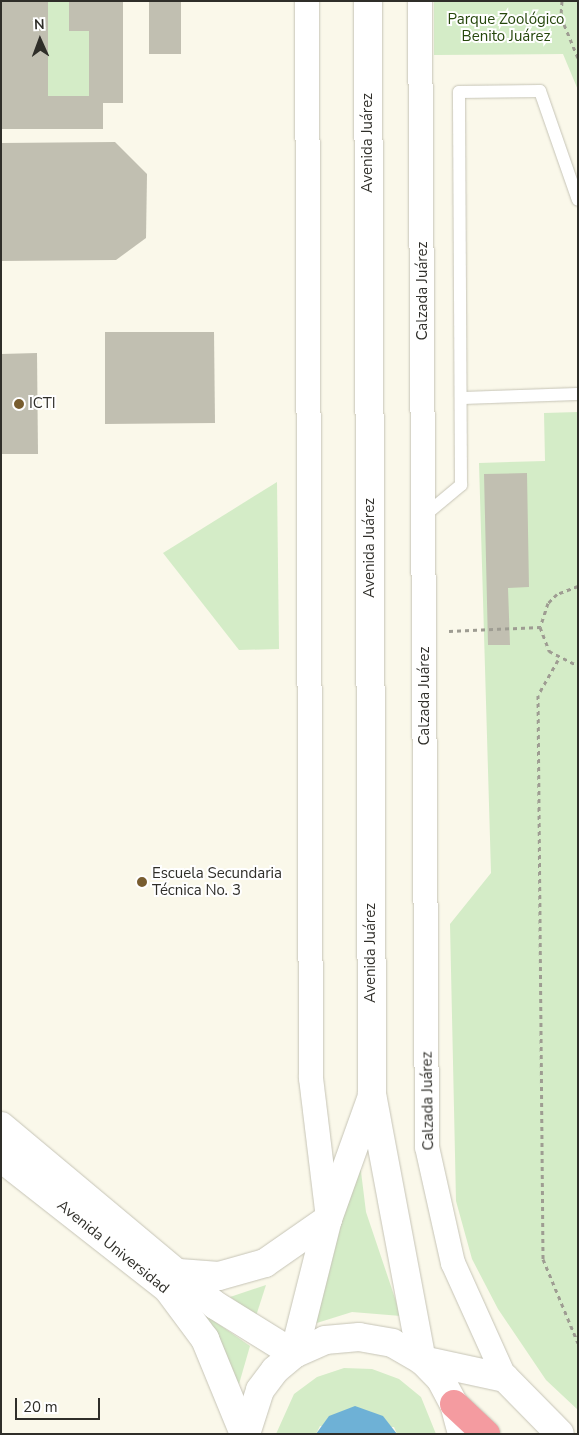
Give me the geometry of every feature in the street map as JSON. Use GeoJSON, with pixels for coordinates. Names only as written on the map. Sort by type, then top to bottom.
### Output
{"type":"FeatureCollection","features":[{"type":"Feature","properties":{"kind":"highway"},"geometry":{"type":"LineString","coordinates":[[454,1404],[486,1434]]}},
{"type":"Feature","properties":{"kind":"street"},"geometry":{"type":"LineString","coordinates":[[173,1281],[219,1276],[265,1263],[328,1220],[311,1078],[307,1]]}},
{"type":"Feature","properties":{"kind":"street","name":"Avenida Juárez"},"geometry":{"type":"LineString","coordinates":[[368,1],[372,1094],[422,1360]]}},
{"type":"Feature","properties":{"kind":"street","name":"Calzada Juárez"},"geometry":{"type":"LineString","coordinates":[[420,1],[425,515],[427,1147],[453,1263],[505,1378]]}},
{"type":"Feature","properties":{"kind":"street","name":"Avenida Juárez"},"geometry":{"type":"LineString","coordinates":[[294,1354],[328,1220],[372,1094]]}},
{"type":"Feature","properties":{"kind":"street","name":"Avenida Universidad"},"geometry":{"type":"LineString","coordinates":[[1,1126],[173,1281],[205,1339],[245,1434]]}},
{"type":"Feature","properties":{"kind":"street","name":"Avenida Universidad"},"geometry":{"type":"LineString","coordinates":[[1,1158],[173,1281],[216,1305],[294,1354]]}},
{"type":"Feature","properties":{"kind":"street"},"geometry":{"type":"LineString","coordinates":[[245,1434],[260,1390],[294,1354],[325,1340],[359,1336],[392,1343],[422,1360],[441,1380],[454,1404],[462,1434]]}},
{"type":"Feature","properties":{"kind":"street"},"geometry":{"type":"LineString","coordinates":[[422,1360],[505,1378],[560,1434]]}},
{"type":"Feature","properties":{"kind":"lane"},"geometry":{"type":"LineString","coordinates":[[425,515],[461,485],[459,92],[540,91],[578,200]]}},
{"type":"Feature","properties":{"kind":"lane"},"geometry":{"type":"LineString","coordinates":[[462,398],[578,394]]}},
{"type":"Feature","properties":{"kind":"path"},"geometry":{"type":"LineString","coordinates":[[562,1],[561,17],[578,58]]}},
{"type":"Feature","properties":{"kind":"path"},"geometry":{"type":"LineString","coordinates":[[578,586],[557,594],[548,603],[540,627],[549,651],[558,660],[578,666]]}},
{"type":"Feature","properties":{"kind":"path"},"geometry":{"type":"LineString","coordinates":[[425,632],[540,627]]}},
{"type":"Feature","properties":{"kind":"path"},"geometry":{"type":"LineString","coordinates":[[558,660],[538,695],[543,1259],[578,1343]]}},
{"type":"Feature","properties":{"kind":"green space"},"geometry":{"type":"Polygon","coordinates":[[[48,1],[69,1],[89,31],[89,96],[48,96],[48,1]]]}},
{"type":"Feature","properties":{"kind":"green space","name":"Parque Zoológico Benito Juárez"},"geometry":{"type":"Polygon","coordinates":[[[434,1],[578,1],[578,90],[563,54],[434,55],[434,1]]]}},
{"type":"Feature","properties":{"kind":"green space"},"geometry":{"type":"Polygon","coordinates":[[[578,412],[578,1410],[546,1380],[498,1309],[472,1259],[456,1201],[450,924],[491,873],[479,463],[545,461],[544,413],[578,412]]]}},
{"type":"Feature","properties":{"kind":"green space"},"geometry":{"type":"Polygon","coordinates":[[[277,482],[279,649],[239,650],[163,553],[277,482]]]}},
{"type":"Feature","properties":{"kind":"green space"},"geometry":{"type":"Polygon","coordinates":[[[355,1123],[366,1212],[401,1316],[352,1312],[304,1327],[355,1123]]]}},
{"type":"Feature","properties":{"kind":"green space"},"geometry":{"type":"Polygon","coordinates":[[[266,1285],[256,1316],[230,1297],[266,1285]]]}},
{"type":"Feature","properties":{"kind":"green space"},"geometry":{"type":"Polygon","coordinates":[[[197,1309],[250,1346],[239,1384],[197,1309]]]}},
{"type":"Feature","properties":{"kind":"green space"},"geometry":{"type":"Polygon","coordinates":[[[344,1368],[372,1369],[399,1379],[421,1397],[436,1434],[397,1434],[394,1427],[320,1426],[316,1434],[276,1434],[294,1394],[317,1377],[344,1368]]]}},
{"type":"Feature","properties":{"kind":"water"},"geometry":{"type":"Polygon","coordinates":[[[355,1406],[383,1416],[397,1434],[316,1434],[329,1416],[355,1406]]]}},
{"type":"Feature","properties":{"kind":"building"},"geometry":{"type":"Polygon","coordinates":[[[1,1],[48,1],[48,96],[89,96],[89,31],[69,31],[69,1],[123,1],[123,103],[103,103],[103,129],[1,129],[1,1]]]}},
{"type":"Feature","properties":{"kind":"building"},"geometry":{"type":"Polygon","coordinates":[[[149,1],[181,1],[181,54],[149,54],[149,1]]]}},
{"type":"Feature","properties":{"kind":"building"},"geometry":{"type":"Polygon","coordinates":[[[115,142],[147,174],[146,238],[116,260],[1,261],[1,143],[115,142]]]}},
{"type":"Feature","properties":{"kind":"building"},"geometry":{"type":"Polygon","coordinates":[[[105,332],[214,332],[215,423],[105,424],[105,332]]]}},
{"type":"Feature","properties":{"kind":"building","name":"ICTI"},"geometry":{"type":"Polygon","coordinates":[[[37,353],[38,454],[1,454],[1,354],[37,353]]]}},
{"type":"Feature","properties":{"kind":"building"},"geometry":{"type":"Polygon","coordinates":[[[527,473],[529,587],[508,588],[510,645],[488,645],[484,474],[527,473]]]}},
{"type":"Feature","properties":{"kind":"place","name":"ICTI"},"geometry":{"type":"Point","coordinates":[19,404]}},
{"type":"Feature","properties":{"kind":"place","name":"Escuela Secundaria Técnica No. 3"},"geometry":{"type":"Point","coordinates":[142,882]}}]}
